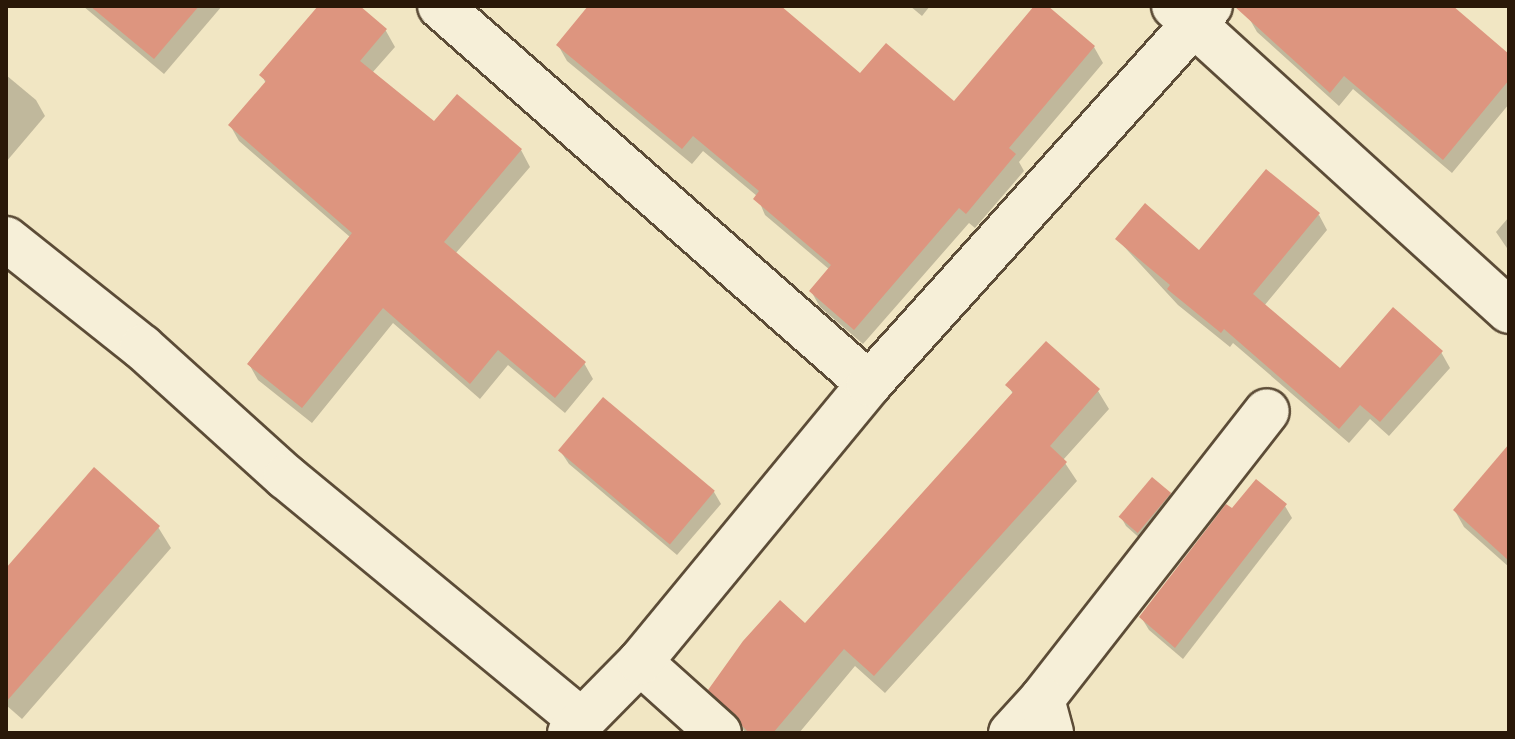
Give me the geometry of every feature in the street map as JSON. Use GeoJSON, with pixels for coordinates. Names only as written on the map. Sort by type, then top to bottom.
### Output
{"type":"FeatureCollection","features":[{"type":"Feature","properties":{"kind":"street"},"geometry":{"type":"LineString","coordinates":[[440,6],[869,384]]}},
{"type":"Feature","properties":{"kind":"street"},"geometry":{"type":"LineString","coordinates":[[6,239],[142,347],[286,477],[575,726],[640,662],[869,384],[1193,12],[1509,311]]}},
{"type":"Feature","properties":{"kind":"street"},"geometry":{"type":"LineString","coordinates":[[1011,733],[1046,716],[1267,411]]}},
{"type":"Feature","properties":{"kind":"street"},"geometry":{"type":"LineString","coordinates":[[640,662],[719,733]]}},
{"type":"Feature","properties":{"kind":"building"},"geometry":{"type":"Polygon","coordinates":[[[90,6],[199,6],[154,59],[90,6]]]}},
{"type":"Feature","properties":{"kind":"building"},"geometry":{"type":"Polygon","coordinates":[[[318,6],[360,6],[387,29],[360,61],[434,121],[457,94],[522,149],[444,242],[586,362],[555,398],[498,350],[470,384],[383,308],[302,408],[247,364],[352,233],[228,125],[266,81],[259,75],[318,6]]]}},
{"type":"Feature","properties":{"kind":"building"},"geometry":{"type":"Polygon","coordinates":[[[588,6],[781,6],[860,73],[886,43],[954,101],[1034,6],[1048,6],[1095,46],[1009,148],[1016,154],[966,214],[959,208],[854,330],[809,291],[831,265],[753,199],[759,191],[693,136],[682,149],[556,45],[588,6]]]}},
{"type":"Feature","properties":{"kind":"building"},"geometry":{"type":"Polygon","coordinates":[[[1234,6],[1453,6],[1509,54],[1509,80],[1443,160],[1344,76],[1330,93],[1234,6]]]}},
{"type":"Feature","properties":{"kind":"building"},"geometry":{"type":"Polygon","coordinates":[[[1266,169],[1320,213],[1253,294],[1340,368],[1393,307],[1443,351],[1380,422],[1360,405],[1339,429],[1224,329],[1221,333],[1167,289],[1170,285],[1115,239],[1145,203],[1199,250],[1266,169]]]}},
{"type":"Feature","properties":{"kind":"building"},"geometry":{"type":"Polygon","coordinates":[[[1046,341],[1100,389],[1050,446],[1067,462],[874,676],[844,649],[773,733],[749,733],[708,690],[743,641],[780,600],[805,623],[1013,392],[1005,385],[1046,341]]]}},
{"type":"Feature","properties":{"kind":"building"},"geometry":{"type":"Polygon","coordinates":[[[603,397],[715,491],[670,544],[558,451],[603,397]]]}},
{"type":"Feature","properties":{"kind":"building"},"geometry":{"type":"Polygon","coordinates":[[[1509,444],[1509,561],[1453,510],[1509,444]]]}},
{"type":"Feature","properties":{"kind":"building"},"geometry":{"type":"Polygon","coordinates":[[[94,467],[160,526],[6,702],[6,568],[94,467]]]}},
{"type":"Feature","properties":{"kind":"building"},"geometry":{"type":"Polygon","coordinates":[[[1152,477],[1171,493],[1138,533],[1119,517],[1152,477]]]}},
{"type":"Feature","properties":{"kind":"building"},"geometry":{"type":"Polygon","coordinates":[[[1256,479],[1287,504],[1175,648],[1139,617],[1226,504],[1232,508],[1256,479]]]}}]}
